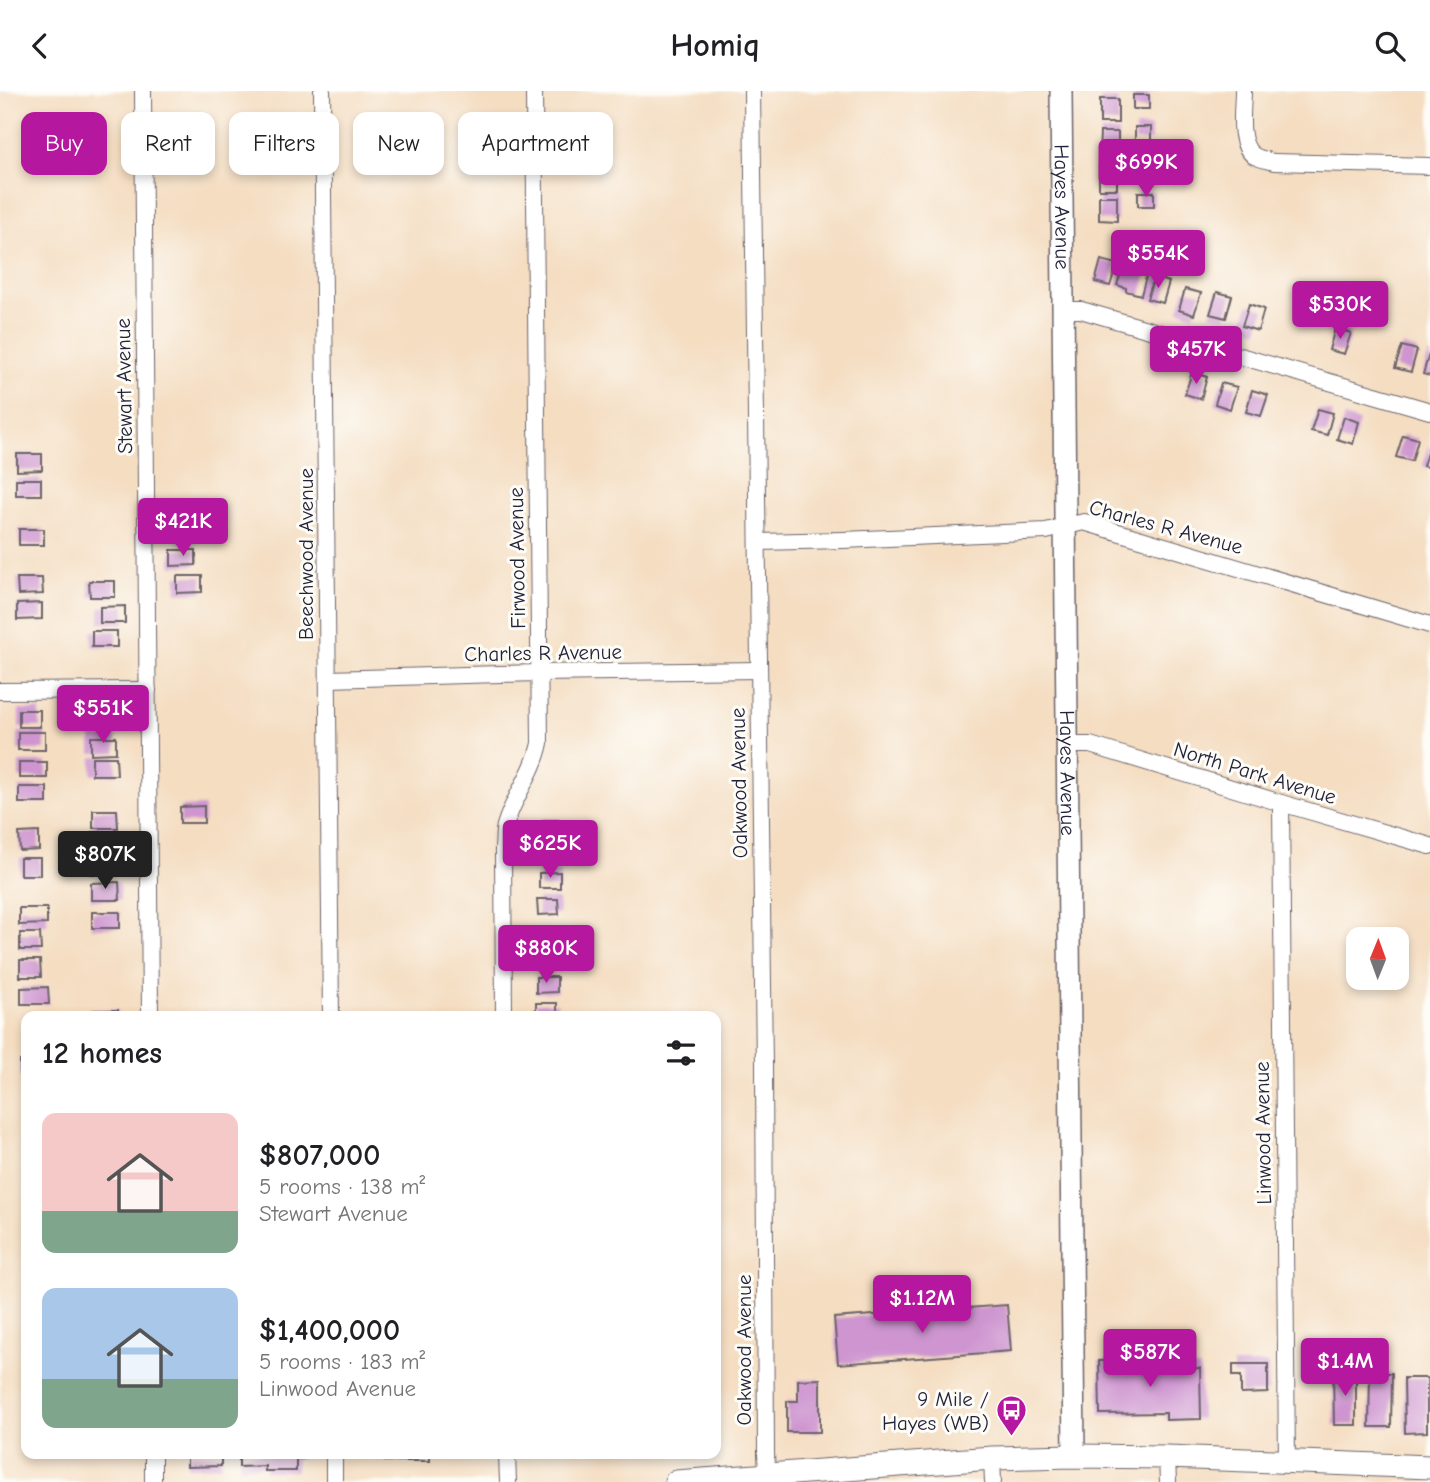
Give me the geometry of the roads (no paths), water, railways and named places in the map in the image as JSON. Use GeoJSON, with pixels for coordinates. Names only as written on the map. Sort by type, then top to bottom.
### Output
{"type":"FeatureCollection","features":[{"type":"Feature","properties":{"kind":"main road"},"geometry":{"type":"LineString","coordinates":[[676,1482],[992,1458],[1074,1456],[1287,1462],[1342,1473],[1430,1467]]}},
{"type":"Feature","properties":{"kind":"street","name":"Stewart Avenue"},"geometry":{"type":"LineString","coordinates":[[143,91],[150,1011]]}},
{"type":"Feature","properties":{"kind":"street","name":"Beechwood Avenue"},"geometry":{"type":"LineString","coordinates":[[322,91],[331,1011]]}},
{"type":"Feature","properties":{"kind":"street","name":"Firwood Avenue"},"geometry":{"type":"LineString","coordinates":[[504,1011],[505,828],[538,754],[540,743],[534,91]]}},
{"type":"Feature","properties":{"kind":"street","name":"Oakwood Avenue"},"geometry":{"type":"LineString","coordinates":[[752,91],[767,1474]]}},
{"type":"Feature","properties":{"kind":"street","name":"Hayes Avenue"},"geometry":{"type":"LineString","coordinates":[[1061,91],[1074,1456]]}},
{"type":"Feature","properties":{"kind":"street"},"geometry":{"type":"LineString","coordinates":[[1243,91],[1244,143],[1248,151],[1261,159],[1274,162],[1430,166]]}},
{"type":"Feature","properties":{"kind":"street"},"geometry":{"type":"LineString","coordinates":[[1063,310],[1081,310],[1430,411]]}},
{"type":"Feature","properties":{"kind":"street","name":"Charles R Avenue"},"geometry":{"type":"LineString","coordinates":[[758,541],[1046,531],[1084,523],[1430,625]]}},
{"type":"Feature","properties":{"kind":"street","name":"Charles R Avenue"},"geometry":{"type":"LineString","coordinates":[[328,679],[759,670]]}},
{"type":"Feature","properties":{"kind":"street"},"geometry":{"type":"LineString","coordinates":[[0,691],[148,690]]}},
{"type":"Feature","properties":{"kind":"street","name":"North Park Avenue"},"geometry":{"type":"LineString","coordinates":[[1068,745],[1090,745],[1430,846]]}},
{"type":"Feature","properties":{"kind":"street","name":"Linwood Avenue"},"geometry":{"type":"LineString","coordinates":[[1281,803],[1287,1462]]}},
{"type":"Feature","properties":{"kind":"street"},"geometry":{"type":"LineString","coordinates":[[1167,1457],[1168,1482]]}},
{"type":"Feature","properties":{"kind":"street"},"geometry":{"type":"LineString","coordinates":[[992,1458],[993,1482]]}},
{"type":"Feature","properties":{"kind":"street"},"geometry":{"type":"LineString","coordinates":[[153,1459],[153,1482]]}},
{"type":"Feature","properties":{"kind":"street"},"geometry":{"type":"LineString","coordinates":[[334,1459],[334,1482]]}},
{"type":"Feature","properties":{"kind":"street"},"geometry":{"type":"LineString","coordinates":[[508,1459],[508,1482]]}},
{"type":"Feature","properties":{"kind":"place","name":"9 Mile / Hayes (WB)"},"geometry":{"type":"Point","coordinates":[1012,1438]}}]}
